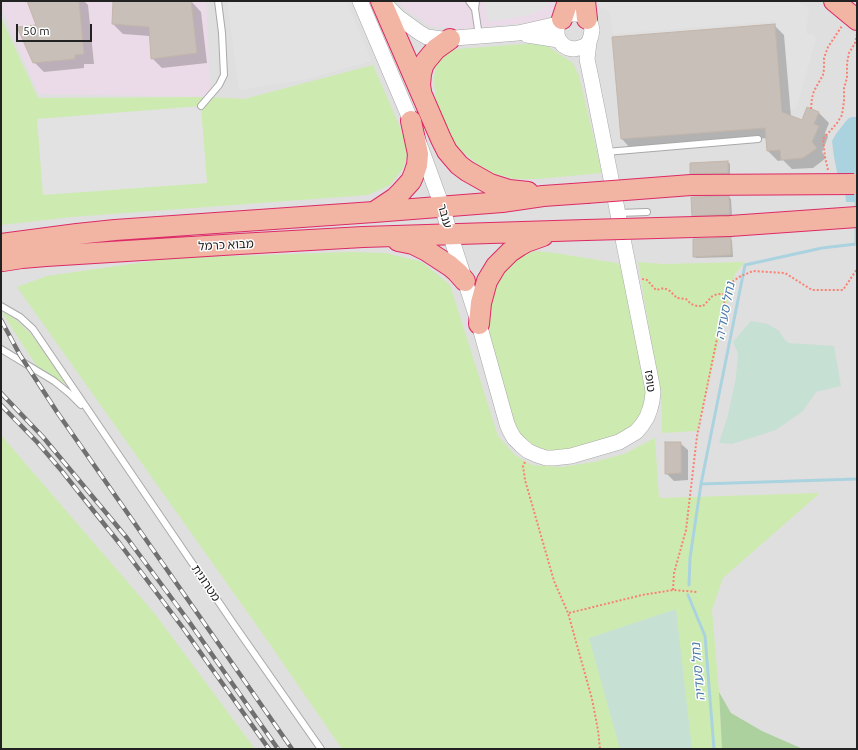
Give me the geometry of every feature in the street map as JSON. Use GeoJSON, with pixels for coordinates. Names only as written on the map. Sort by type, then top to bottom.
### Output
{"type":"FeatureCollection","features":[{"type":"Feature","properties":{"kind":"highway"},"geometry":{"type":"LineString","coordinates":[[382,1],[441,139],[448,151],[466,171],[490,184],[508,190],[560,195],[691,185],[855,184]]}},
{"type":"Feature","properties":{"kind":"highway"},"geometry":{"type":"LineString","coordinates":[[834,1],[851,21]]}},
{"type":"Feature","properties":{"kind":"highway"},"geometry":{"type":"LineString","coordinates":[[422,95],[420,85],[423,66],[430,55],[450,39]]}},
{"type":"Feature","properties":{"kind":"highway"},"geometry":{"type":"LineString","coordinates":[[374,212],[395,198],[411,181],[414,174],[418,154],[411,121]]}},
{"type":"Feature","properties":{"kind":"highway","name":"מבוא כרמל"},"geometry":{"type":"LineString","coordinates":[[2,253],[32,239],[115,230],[502,202],[560,195]]}},
{"type":"Feature","properties":{"kind":"highway","name":"מבוא כרמל"},"geometry":{"type":"LineString","coordinates":[[2,253],[22,258],[239,244],[450,234],[493,234],[730,226],[857,217]]}},
{"type":"Feature","properties":{"kind":"highway"},"geometry":{"type":"LineString","coordinates":[[479,324],[481,303],[484,292],[487,282],[496,266],[510,252],[526,242],[558,231]]}},
{"type":"Feature","properties":{"kind":"highway"},"geometry":{"type":"LineString","coordinates":[[382,237],[413,244],[427,250],[450,266],[465,281]]}},
{"type":"Feature","properties":{"kind":"street","name":"ענבר"},"geometry":{"type":"LineString","coordinates":[[360,1],[411,121],[442,206],[479,324]]}},
{"type":"Feature","properties":{"kind":"street"},"geometry":{"type":"LineString","coordinates":[[382,1],[398,17],[420,33],[427,37],[442,39],[518,33],[563,15],[566,16],[577,14],[583,16],[586,10]]}},
{"type":"Feature","properties":{"kind":"street","name":"טופז"},"geometry":{"type":"LineString","coordinates":[[479,324],[503,413],[510,432],[520,445],[528,451],[553,458],[571,456],[628,438],[636,432],[647,417],[652,401],[652,384],[591,78],[588,59],[589,42],[592,30],[586,10]]}},
{"type":"Feature","properties":{"kind":"street"},"geometry":{"type":"LineString","coordinates":[[563,15],[557,29],[557,35],[576,55],[591,78]]}},
{"type":"Feature","properties":{"kind":"street"},"geometry":{"type":"LineString","coordinates":[[518,33],[564,44],[574,49],[585,46],[589,42]]}},
{"type":"Feature","properties":{"kind":"lane"},"geometry":{"type":"LineString","coordinates":[[201,106],[219,85],[224,74],[222,33],[218,1]]}},
{"type":"Feature","properties":{"kind":"lane"},"geometry":{"type":"LineString","coordinates":[[469,1],[475,9]]}},
{"type":"Feature","properties":{"kind":"lane"},"geometry":{"type":"LineString","coordinates":[[476,1],[475,9],[479,36]]}},
{"type":"Feature","properties":{"kind":"lane"},"geometry":{"type":"LineString","coordinates":[[606,152],[758,139]]}},
{"type":"Feature","properties":{"kind":"lane"},"geometry":{"type":"LineString","coordinates":[[618,213],[647,212]]}},
{"type":"Feature","properties":{"kind":"lane","name":"מטרונית"},"geometry":{"type":"LineString","coordinates":[[1,306],[20,317],[33,329],[235,626],[321,749]]}},
{"type":"Feature","properties":{"kind":"lane","name":"מטרונית"},"geometry":{"type":"LineString","coordinates":[[1,349],[62,387],[92,417]]}},
{"type":"Feature","properties":{"kind":"path"},"geometry":{"type":"LineString","coordinates":[[811,109],[814,91],[823,75],[824,58],[828,47],[851,21]]}},
{"type":"Feature","properties":{"kind":"path"},"geometry":{"type":"LineString","coordinates":[[828,170],[823,138],[837,123],[842,115],[844,88],[847,78],[847,63],[855,43],[857,33]]}},
{"type":"Feature","properties":{"kind":"path"},"geometry":{"type":"LineString","coordinates":[[673,590],[674,573],[686,530],[697,436],[728,285],[739,277],[753,271],[785,273],[812,290],[843,290],[857,269]]}},
{"type":"Feature","properties":{"kind":"path"},"geometry":{"type":"LineString","coordinates":[[630,276],[648,280],[656,290],[664,288],[670,291],[677,298],[686,299],[691,304],[697,306],[703,306],[714,295],[726,294]]}},
{"type":"Feature","properties":{"kind":"path"},"geometry":{"type":"LineString","coordinates":[[528,451],[523,466],[525,480],[554,581],[568,613],[592,699],[600,749]]}},
{"type":"Feature","properties":{"kind":"path"},"geometry":{"type":"LineString","coordinates":[[568,613],[642,595],[673,590],[697,592]]}},
{"type":"Feature","properties":{"kind":"shaded area"},"geometry":{"type":"Polygon","coordinates":[[[1,1],[857,1],[857,749],[1,749],[1,1]]]}},
{"type":"Feature","properties":{"kind":"shaded area"},"geometry":{"type":"Polygon","coordinates":[[[1,1],[206,1],[211,97],[39,94],[1,7],[1,1]]]}},
{"type":"Feature","properties":{"kind":"shaded area"},"geometry":{"type":"Polygon","coordinates":[[[227,1],[345,1],[372,61],[303,80],[239,90],[227,1]]]}},
{"type":"Feature","properties":{"kind":"shaded area"},"geometry":{"type":"Polygon","coordinates":[[[398,1],[565,1],[557,13],[530,23],[458,29],[430,26],[405,9],[398,1]]]}},
{"type":"Feature","properties":{"kind":"shaded area"},"geometry":{"type":"Polygon","coordinates":[[[485,1],[552,1],[543,9],[530,15],[488,22],[485,1]]]}},
{"type":"Feature","properties":{"kind":"shaded area"},"geometry":{"type":"Polygon","coordinates":[[[598,1],[796,1],[809,8],[806,33],[814,35],[816,40],[796,109],[784,111],[775,21],[613,34],[610,13],[599,6],[598,1]]]}},
{"type":"Feature","properties":{"kind":"shaded area"},"geometry":{"type":"Polygon","coordinates":[[[201,106],[207,183],[43,195],[37,119],[201,106]]]}},
{"type":"Feature","properties":{"kind":"green space"},"geometry":{"type":"Polygon","coordinates":[[[1,17],[38,98],[211,97],[244,99],[373,65],[400,127],[408,150],[404,167],[390,185],[368,195],[72,217],[1,225],[1,17]]]}},
{"type":"Feature","properties":{"kind":"green space"},"geometry":{"type":"Polygon","coordinates":[[[538,44],[547,46],[573,63],[579,76],[602,173],[538,179],[514,179],[495,174],[478,165],[452,140],[437,111],[434,81],[435,67],[439,60],[448,52],[457,49],[538,44]]]}},
{"type":"Feature","properties":{"kind":"green space"},"geometry":{"type":"Polygon","coordinates":[[[534,251],[622,264],[646,392],[641,414],[632,427],[616,436],[570,449],[553,452],[540,449],[525,440],[516,429],[485,322],[494,288],[501,277],[510,265],[520,257],[534,251]]]}},
{"type":"Feature","properties":{"kind":"green space"},"geometry":{"type":"Polygon","coordinates":[[[349,252],[386,253],[422,262],[450,285],[498,436],[515,455],[532,465],[561,467],[594,462],[624,454],[655,438],[659,498],[820,493],[723,578],[712,610],[722,749],[342,749],[267,640],[17,287],[47,276],[173,258],[349,252]]]}},
{"type":"Feature","properties":{"kind":"green space"},"geometry":{"type":"Polygon","coordinates":[[[638,262],[664,264],[745,262],[735,274],[697,431],[662,433],[662,405],[638,262]]]}},
{"type":"Feature","properties":{"kind":"green space"},"geometry":{"type":"Polygon","coordinates":[[[1,311],[16,320],[31,334],[68,386],[36,365],[1,311]]]}},
{"type":"Feature","properties":{"kind":"green space"},"geometry":{"type":"Polygon","coordinates":[[[751,321],[768,324],[779,331],[789,343],[834,346],[841,386],[816,392],[803,411],[776,430],[732,444],[719,443],[728,415],[736,377],[738,354],[733,342],[751,321]]]}},
{"type":"Feature","properties":{"kind":"green space"},"geometry":{"type":"Polygon","coordinates":[[[1,435],[155,614],[255,749],[1,749],[1,435]]]}},
{"type":"Feature","properties":{"kind":"green space"},"geometry":{"type":"Polygon","coordinates":[[[676,609],[692,749],[620,749],[589,638],[676,609]]]}},
{"type":"Feature","properties":{"kind":"green space"},"geometry":{"type":"Polygon","coordinates":[[[719,692],[731,713],[762,731],[803,749],[722,749],[719,692]]]}},
{"type":"Feature","properties":{"kind":"water"},"geometry":{"type":"Polygon","coordinates":[[[853,117],[857,117],[857,202],[846,202],[845,191],[837,172],[832,141],[846,121],[853,117]]]}},
{"type":"Feature","properties":{"kind":"building"},"geometry":{"type":"Polygon","coordinates":[[[27,1],[79,1],[84,54],[75,55],[75,59],[33,63],[17,27],[36,25],[27,1]]]}},
{"type":"Feature","properties":{"kind":"building"},"geometry":{"type":"Polygon","coordinates":[[[113,1],[191,1],[197,53],[151,59],[149,27],[112,24],[113,1]]]}},
{"type":"Feature","properties":{"kind":"building"},"geometry":{"type":"Polygon","coordinates":[[[775,24],[782,112],[802,120],[807,107],[819,112],[814,124],[819,126],[812,142],[817,148],[803,158],[781,160],[780,150],[767,151],[765,128],[621,139],[612,37],[775,24]]]}},
{"type":"Feature","properties":{"kind":"building"},"geometry":{"type":"Polygon","coordinates":[[[728,161],[728,173],[690,174],[690,163],[728,161]]]}},
{"type":"Feature","properties":{"kind":"building"},"geometry":{"type":"Polygon","coordinates":[[[729,196],[730,214],[692,216],[691,197],[729,196]]]}},
{"type":"Feature","properties":{"kind":"building"},"geometry":{"type":"Polygon","coordinates":[[[731,237],[731,255],[693,257],[693,239],[731,237]]]}},
{"type":"Feature","properties":{"kind":"building"},"geometry":{"type":"Polygon","coordinates":[[[665,442],[681,442],[681,473],[665,474],[665,442]]]}},
{"type":"Feature","properties":{"kind":"waterway","name":"נחל סעדיה"},"geometry":{"type":"LineString","coordinates":[[856,199],[856,211]]}},
{"type":"Feature","properties":{"kind":"waterway","name":"נחל סעדיה"},"geometry":{"type":"LineString","coordinates":[[689,585],[690,558],[701,484],[745,265],[822,248],[856,244],[856,225]]}},
{"type":"Feature","properties":{"kind":"waterway"},"geometry":{"type":"LineString","coordinates":[[701,484],[857,479]]}},
{"type":"Feature","properties":{"kind":"waterway","name":"נחל סעדיה"},"geometry":{"type":"LineString","coordinates":[[688,595],[705,636],[714,749]]}},
{"type":"Feature","properties":{"kind":"railway"},"geometry":{"type":"LineString","coordinates":[[1,320],[20,355],[57,412],[292,749]]}},
{"type":"Feature","properties":{"kind":"railway"},"geometry":{"type":"LineString","coordinates":[[1,393],[43,437],[127,538],[190,623],[278,749]]}},
{"type":"Feature","properties":{"kind":"railway"},"geometry":{"type":"LineString","coordinates":[[1,405],[37,442],[61,470],[120,544],[183,628],[269,749]]}}]}
